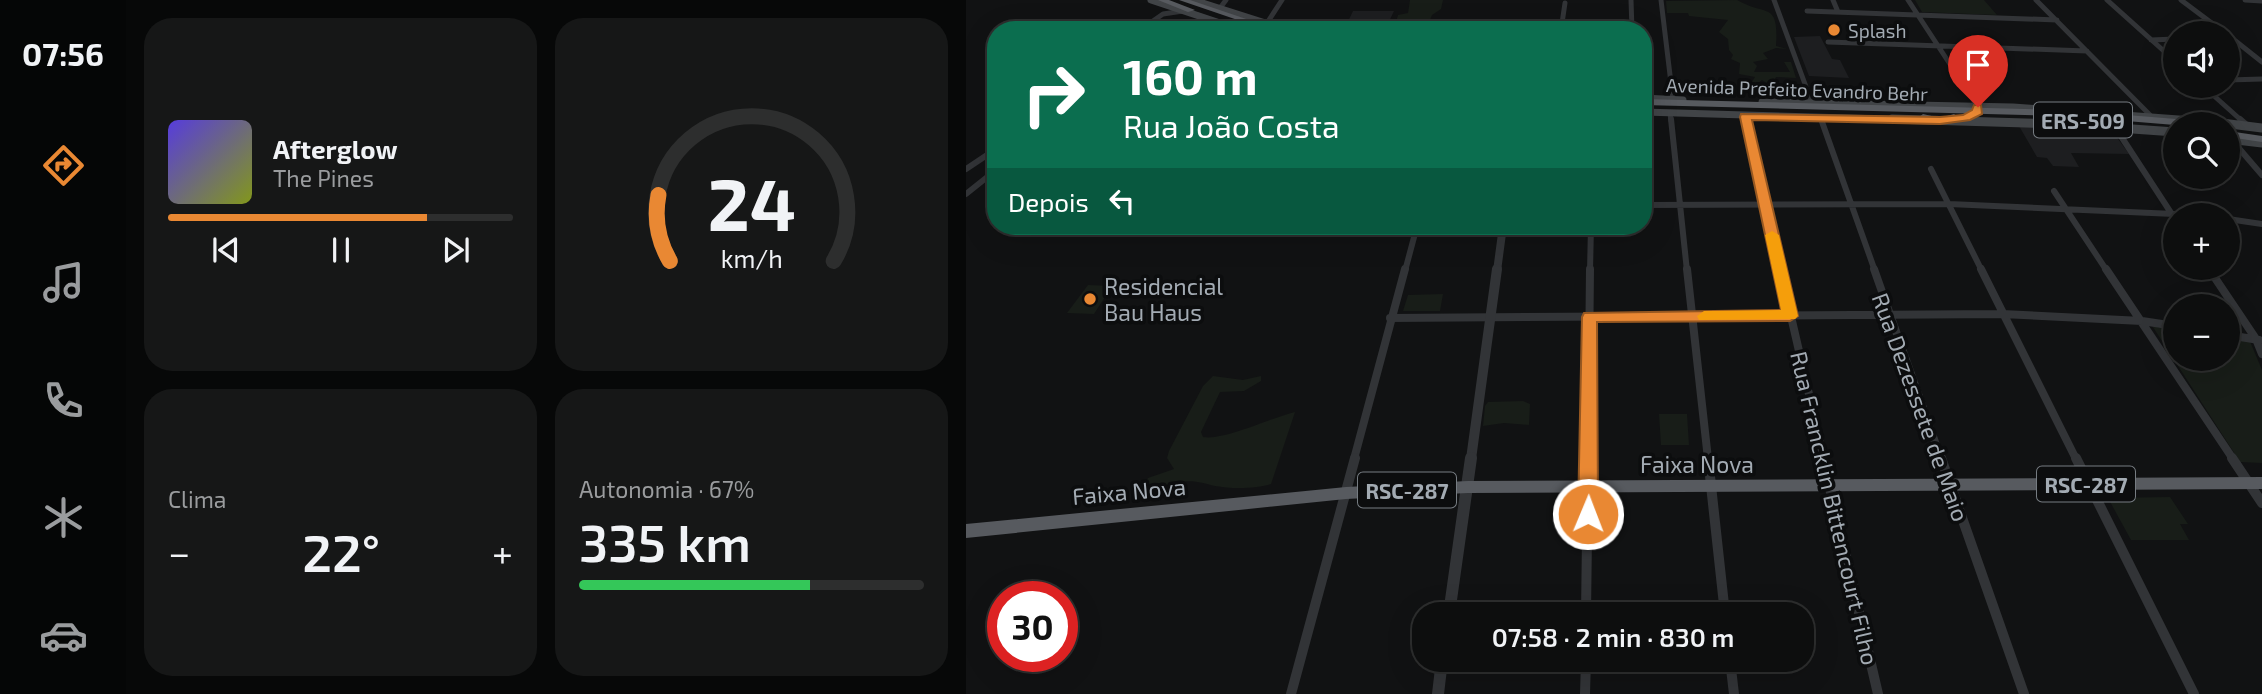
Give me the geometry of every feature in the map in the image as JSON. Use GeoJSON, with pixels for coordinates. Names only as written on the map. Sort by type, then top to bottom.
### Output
{"type":"FeatureCollection","features":[{"type":"Feature","properties":{"kind":"highway"},"geometry":{"type":"LineString","coordinates":[[1183,0],[1247,21]]}},
{"type":"Feature","properties":{"kind":"highway"},"geometry":{"type":"LineString","coordinates":[[1164,3],[1222,21]]}},
{"type":"Feature","properties":{"kind":"highway","name":"Avenida Prefeito Evandro Behr"},"geometry":{"type":"LineString","coordinates":[[1652,100],[1778,107],[1978,109],[2163,121]]}},
{"type":"Feature","properties":{"kind":"highway","name":"ERS-509"},"geometry":{"type":"LineString","coordinates":[[1778,107],[1812,103],[1849,108]]}},
{"type":"Feature","properties":{"kind":"highway","name":"ERS-509"},"geometry":{"type":"LineString","coordinates":[[2012,112],[2034,107],[2065,113]]}},
{"type":"Feature","properties":{"kind":"highway"},"geometry":{"type":"LineString","coordinates":[[1966,118],[1978,109]]}},
{"type":"Feature","properties":{"kind":"highway","name":"Avenida Prefeito Evandro Behr"},"geometry":{"type":"LineString","coordinates":[[1652,111],[2060,119],[2163,129]]}},
{"type":"Feature","properties":{"kind":"highway","name":"ERS-509"},"geometry":{"type":"LineString","coordinates":[[1923,117],[1940,121],[1954,117]]}},
{"type":"Feature","properties":{"kind":"highway","name":"Avenida Prefeito Evandro Behr"},"geometry":{"type":"LineString","coordinates":[[2240,129],[2262,130]]}},
{"type":"Feature","properties":{"kind":"highway"},"geometry":{"type":"LineString","coordinates":[[2240,139],[2262,140]]}},
{"type":"Feature","properties":{"kind":"highway","name":"Faixa Nova"},"geometry":{"type":"LineString","coordinates":[[966,531],[1346,493],[1468,486],[2255,483]]}},
{"type":"Feature","properties":{"kind":"main road"},"geometry":{"type":"LineString","coordinates":[[1151,0],[1214,21]]}},
{"type":"Feature","properties":{"kind":"main road"},"geometry":{"type":"LineString","coordinates":[[1193,0],[1261,21]]}},
{"type":"Feature","properties":{"kind":"main road","name":"Avenida Prefeito Evandro Behr"},"geometry":{"type":"LineString","coordinates":[[1673,102],[1812,103],[1978,109],[2034,107],[2150,114],[2262,130]]}},
{"type":"Feature","properties":{"kind":"main road","name":"Avenida Prefeito Evandro Behr"},"geometry":{"type":"LineString","coordinates":[[1652,112],[2163,129]]}},
{"type":"Feature","properties":{"kind":"street"},"geometry":{"type":"LineString","coordinates":[[1220,8],[1226,0]]}},
{"type":"Feature","properties":{"kind":"street"},"geometry":{"type":"LineString","coordinates":[[1268,21],[1282,0]]}},
{"type":"Feature","properties":{"kind":"street"},"geometry":{"type":"LineString","coordinates":[[1631,0],[1632,21]]}},
{"type":"Feature","properties":{"kind":"street"},"geometry":{"type":"LineString","coordinates":[[1661,0],[1673,102]]}},
{"type":"Feature","properties":{"kind":"street"},"geometry":{"type":"LineString","coordinates":[[1774,0],[1812,103]]}},
{"type":"Feature","properties":{"kind":"street"},"geometry":{"type":"LineString","coordinates":[[1832,0],[1838,12]]}},
{"type":"Feature","properties":{"kind":"street"},"geometry":{"type":"LineString","coordinates":[[1908,0],[1978,109]]}},
{"type":"Feature","properties":{"kind":"street"},"geometry":{"type":"LineString","coordinates":[[2036,0],[2150,114]]}},
{"type":"Feature","properties":{"kind":"street"},"geometry":{"type":"LineString","coordinates":[[2107,0],[2163,50]]}},
{"type":"Feature","properties":{"kind":"street"},"geometry":{"type":"LineString","coordinates":[[2181,0],[2209,21]]}},
{"type":"Feature","properties":{"kind":"street"},"geometry":{"type":"LineString","coordinates":[[2245,0],[2262,1]]}},
{"type":"Feature","properties":{"kind":"street"},"geometry":{"type":"LineString","coordinates":[[1163,14],[1164,3]]}},
{"type":"Feature","properties":{"kind":"street"},"geometry":{"type":"LineString","coordinates":[[1563,21],[1565,3]]}},
{"type":"Feature","properties":{"kind":"street"},"geometry":{"type":"LineString","coordinates":[[1153,21],[1163,14],[1183,11]]}},
{"type":"Feature","properties":{"kind":"street"},"geometry":{"type":"LineString","coordinates":[[1807,11],[2057,20]]}},
{"type":"Feature","properties":{"kind":"street"},"geometry":{"type":"LineString","coordinates":[[2151,40],[2163,40]]}},
{"type":"Feature","properties":{"kind":"street"},"geometry":{"type":"LineString","coordinates":[[1828,42],[2087,51]]}},
{"type":"Feature","properties":{"kind":"street"},"geometry":{"type":"LineString","coordinates":[[2240,44],[2262,62]]}},
{"type":"Feature","properties":{"kind":"street"},"geometry":{"type":"LineString","coordinates":[[2240,80],[2262,79]]}},
{"type":"Feature","properties":{"kind":"street"},"geometry":{"type":"LineString","coordinates":[[2216,98],[2248,126]]}},
{"type":"Feature","properties":{"kind":"street"},"geometry":{"type":"LineString","coordinates":[[1670,114],[1723,602]]}},
{"type":"Feature","properties":{"kind":"street","name":"Rua Francklin Bittencourt Filho"},"geometry":{"type":"LineString","coordinates":[[1745,117],[1878,694]]}},
{"type":"Feature","properties":{"kind":"street","name":"Rua Dezessete de Maio"},"geometry":{"type":"LineString","coordinates":[[1821,119],[2024,694]]}},
{"type":"Feature","properties":{"kind":"street"},"geometry":{"type":"LineString","coordinates":[[2115,127],[2165,203]]}},
{"type":"Feature","properties":{"kind":"street"},"geometry":{"type":"LineString","coordinates":[[2240,151],[2262,176]]}},
{"type":"Feature","properties":{"kind":"street"},"geometry":{"type":"LineString","coordinates":[[966,169],[987,155]]}},
{"type":"Feature","properties":{"kind":"street"},"geometry":{"type":"LineString","coordinates":[[1931,169],[2194,694]]}},
{"type":"Feature","properties":{"kind":"street"},"geometry":{"type":"LineString","coordinates":[[966,194],[987,177]]}},
{"type":"Feature","properties":{"kind":"street"},"geometry":{"type":"LineString","coordinates":[[2053,191],[2255,483],[2262,503]]}},
{"type":"Feature","properties":{"kind":"street"},"geometry":{"type":"LineString","coordinates":[[1652,205],[1949,204],[2064,207],[2163,214]]}},
{"type":"Feature","properties":{"kind":"street"},"geometry":{"type":"LineString","coordinates":[[2240,221],[2262,224]]}},
{"type":"Feature","properties":{"kind":"street"},"geometry":{"type":"LineString","coordinates":[[1291,694],[1414,235]]}},
{"type":"Feature","properties":{"kind":"street"},"geometry":{"type":"LineString","coordinates":[[1451,602],[1502,235]]}},
{"type":"Feature","properties":{"kind":"street"},"geometry":{"type":"LineString","coordinates":[[1586,602],[1591,235]]}},
{"type":"Feature","properties":{"kind":"street"},"geometry":{"type":"LineString","coordinates":[[2216,280],[2259,340],[2262,354]]}},
{"type":"Feature","properties":{"kind":"street"},"geometry":{"type":"LineString","coordinates":[[1391,318],[2002,314],[2163,324]]}},
{"type":"Feature","properties":{"kind":"street"},"geometry":{"type":"LineString","coordinates":[[2240,337],[2259,340]]}},
{"type":"Feature","properties":{"kind":"street"},"geometry":{"type":"LineString","coordinates":[[1438,694],[1441,672]]}},
{"type":"Feature","properties":{"kind":"street"},"geometry":{"type":"LineString","coordinates":[[1585,694],[1586,672]]}},
{"type":"Feature","properties":{"kind":"street"},"geometry":{"type":"LineString","coordinates":[[1731,672],[1734,694]]}},
{"type":"Feature","properties":{"kind":"shaded area"},"geometry":{"type":"Polygon","coordinates":[[[1410,0],[1443,0],[1441,9],[1432,15],[1430,21],[1396,21],[1398,15],[1408,13],[1410,0]]]}},
{"type":"Feature","properties":{"kind":"shaded area"},"geometry":{"type":"Polygon","coordinates":[[[1737,0],[1773,16],[1776,46],[1787,49],[1776,48],[1763,53],[1768,59],[1753,62],[1757,66],[1754,72],[1790,72],[1784,62],[1791,62],[1796,78],[1776,77],[1770,85],[1762,80],[1753,87],[1753,98],[1748,88],[1755,77],[1739,74],[1740,63],[1731,59],[1733,55],[1729,50],[1728,39],[1719,32],[1728,20],[1689,16],[1688,13],[1667,13],[1666,1],[1737,0]]]}},
{"type":"Feature","properties":{"kind":"shaded area"},"geometry":{"type":"Polygon","coordinates":[[[1915,0],[1984,0],[1997,15],[1922,12],[1915,0]]]}},
{"type":"Feature","properties":{"kind":"shaded area"},"geometry":{"type":"Polygon","coordinates":[[[1353,11],[1394,11],[1389,21],[1348,21],[1353,11]]]}},
{"type":"Feature","properties":{"kind":"shaded area"},"geometry":{"type":"Polygon","coordinates":[[[1820,36],[1832,59],[1840,60],[1849,78],[1809,76],[1794,37],[1820,36]]]}},
{"type":"Feature","properties":{"kind":"shaded area"},"geometry":{"type":"Polygon","coordinates":[[[2019,126],[2110,128],[2129,154],[2071,153],[2079,167],[2053,166],[2047,158],[2037,157],[2019,126]]]}},
{"type":"Feature","properties":{"kind":"shaded area","name":"Residencial Bau Haus"},"geometry":{"type":"Polygon","coordinates":[[[1088,285],[1112,286],[1094,314],[1067,313],[1088,285]]]}},
{"type":"Feature","properties":{"kind":"shaded area"},"geometry":{"type":"Polygon","coordinates":[[[1443,294],[1440,311],[1403,311],[1408,295],[1443,294]]]}},
{"type":"Feature","properties":{"kind":"shaded area"},"geometry":{"type":"Polygon","coordinates":[[[2151,324],[2163,326],[2163,343],[2151,324]]]}},
{"type":"Feature","properties":{"kind":"shaded area"},"geometry":{"type":"Polygon","coordinates":[[[2240,338],[2249,339],[2262,370],[2262,463],[2240,462],[2181,371],[2240,371],[2240,338]]]}},
{"type":"Feature","properties":{"kind":"shaded area"},"geometry":{"type":"Polygon","coordinates":[[[1213,376],[1243,380],[1261,376],[1261,381],[1244,391],[1220,392],[1201,432],[1203,437],[1223,436],[1295,412],[1271,484],[1236,488],[1187,481],[1172,485],[1149,497],[1137,497],[1148,478],[1174,469],[1167,458],[1169,451],[1203,386],[1213,376]]]}},
{"type":"Feature","properties":{"kind":"shaded area"},"geometry":{"type":"Polygon","coordinates":[[[1523,401],[1530,404],[1529,425],[1504,423],[1483,426],[1485,406],[1488,402],[1523,401]]]}},
{"type":"Feature","properties":{"kind":"shaded area"},"geometry":{"type":"Polygon","coordinates":[[[1659,414],[1687,414],[1689,445],[1661,445],[1659,414]]]}},
{"type":"Feature","properties":{"kind":"shaded area"},"geometry":{"type":"Polygon","coordinates":[[[2170,497],[2188,524],[2180,524],[2189,540],[2131,540],[2108,498],[2170,497]]]}},
{"type":"Feature","properties":{"kind":"slow traffic"},"geometry":{"type":"LineString","coordinates":[[1704,316],[1790,316],[1772,235]]}},
{"type":"Feature","properties":{"kind":"place","name":"Splash"},"geometry":{"type":"Point","coordinates":[1834,30]}},
{"type":"Feature","properties":{"kind":"place","name":"Residencial Bau Haus"},"geometry":{"type":"Point","coordinates":[1090,299]}},
{"type":"Feature","properties":{"kind":"route"},"geometry":{"type":"LineString","coordinates":[[1588,514],[1589,317],[1790,316],[1745,117],[1940,121],[1954,117],[1966,118],[1978,111],[1978,107]]}}]}
